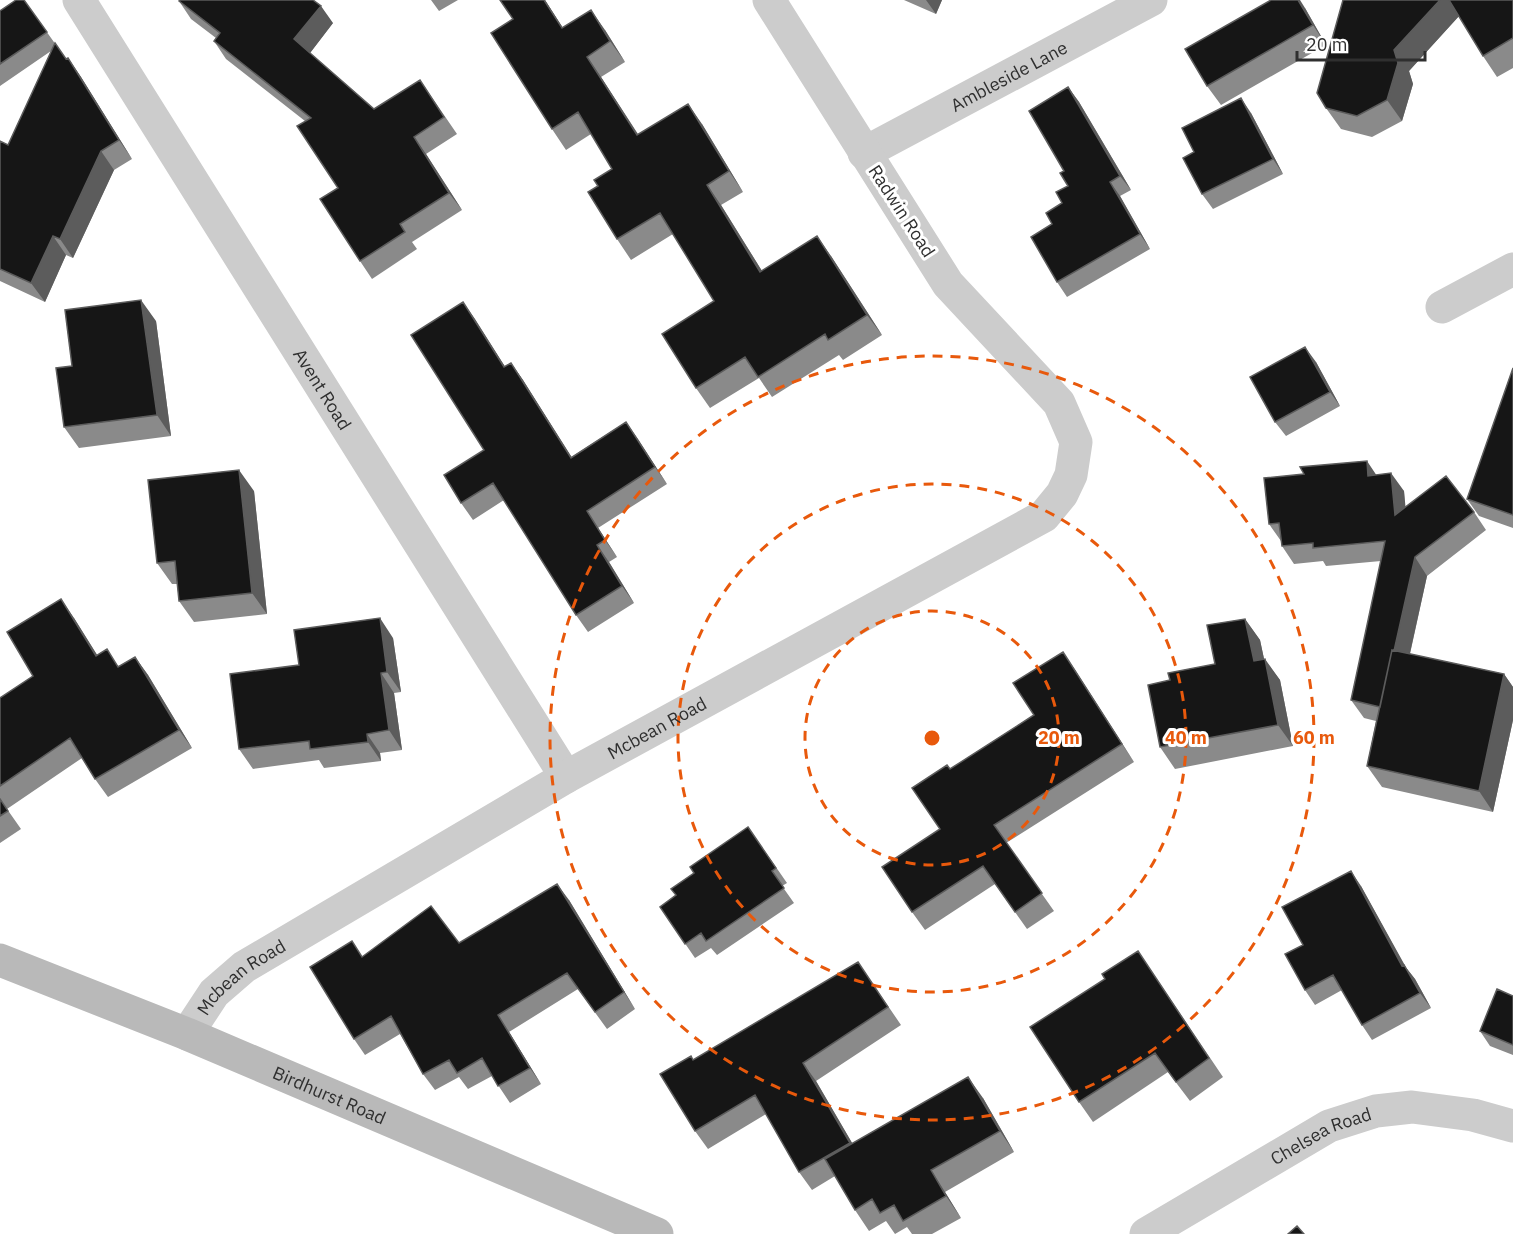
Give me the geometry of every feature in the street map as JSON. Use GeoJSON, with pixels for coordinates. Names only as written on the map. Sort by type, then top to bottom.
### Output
{"type":"FeatureCollection","features":[{"type":"Feature","properties":{"kind":"street","name":"Avent Road"},"geometry":{"type":"LineString","coordinates":[[80,0],[566,777]]}},
{"type":"Feature","properties":{"kind":"street","name":"Radwin Road"},"geometry":{"type":"LineString","coordinates":[[770,0],[948,284],[1059,403]]}},
{"type":"Feature","properties":{"kind":"street","name":"Ambleside Lane"},"geometry":{"type":"LineString","coordinates":[[864,153],[1151,0]]}},
{"type":"Feature","properties":{"kind":"street"},"geometry":{"type":"LineString","coordinates":[[1442,307],[1513,269]]}},
{"type":"Feature","properties":{"kind":"street","name":"Mcbean Road"},"geometry":{"type":"LineString","coordinates":[[187,1034],[214,993],[244,967],[566,777],[1044,516],[1062,494],[1071,475],[1076,442],[1059,403]]}},
{"type":"Feature","properties":{"kind":"street","name":"Birdhurst Road"},"geometry":{"type":"LineString","coordinates":[[0,960],[187,1034],[657,1234]]}},
{"type":"Feature","properties":{"kind":"street","name":"Chelsea Road"},"geometry":{"type":"LineString","coordinates":[[1146,1234],[1329,1126],[1376,1111],[1412,1107],[1473,1115],[1513,1126]]}},
{"type":"Feature","properties":{"kind":"building"},"geometry":{"type":"Polygon","coordinates":[[[16,0],[24,0],[47,32],[0,64],[0,11],[16,0]]]}},
{"type":"Feature","properties":{"kind":"building"},"geometry":{"type":"Polygon","coordinates":[[[180,0],[313,0],[321,6],[294,39],[374,109],[420,80],[444,117],[414,137],[449,193],[400,224],[405,232],[360,261],[320,199],[338,188],[297,126],[311,118],[214,41],[220,33],[180,0]]]}},
{"type":"Feature","properties":{"kind":"building"},"geometry":{"type":"Polygon","coordinates":[[[500,0],[544,0],[562,28],[591,10],[610,41],[587,57],[637,135],[688,104],[729,171],[707,185],[760,272],[817,236],[867,315],[828,340],[825,334],[758,377],[745,357],[696,388],[662,334],[714,301],[660,213],[617,239],[588,192],[598,186],[594,180],[612,169],[578,112],[552,129],[491,33],[513,19],[500,0]]]}},
{"type":"Feature","properties":{"kind":"building"},"geometry":{"type":"Polygon","coordinates":[[[1271,0],[1298,0],[1313,25],[1207,86],[1185,49],[1271,0]]]}},
{"type":"Feature","properties":{"kind":"building"},"geometry":{"type":"Polygon","coordinates":[[[1343,0],[1440,0],[1394,50],[1398,63],[1387,100],[1357,116],[1326,108],[1317,93],[1343,0]]]}},
{"type":"Feature","properties":{"kind":"building"},"geometry":{"type":"Polygon","coordinates":[[[1449,0],[1513,0],[1513,38],[1483,56],[1449,0]]]}},
{"type":"Feature","properties":{"kind":"building"},"geometry":{"type":"Polygon","coordinates":[[[55,43],[66,59],[68,58],[119,140],[101,151],[60,239],[53,236],[31,283],[0,269],[0,141],[8,145],[55,43]]]}},
{"type":"Feature","properties":{"kind":"building"},"geometry":{"type":"Polygon","coordinates":[[[1068,87],[1120,176],[1110,182],[1140,234],[1057,282],[1031,237],[1052,224],[1046,213],[1062,203],[1056,192],[1068,186],[1060,173],[1064,171],[1029,111],[1068,87]]]}},
{"type":"Feature","properties":{"kind":"building"},"geometry":{"type":"Polygon","coordinates":[[[1241,98],[1273,159],[1202,194],[1183,158],[1194,152],[1182,128],[1241,98]]]}},
{"type":"Feature","properties":{"kind":"building"},"geometry":{"type":"Polygon","coordinates":[[[141,300],[157,415],[64,427],[56,368],[72,366],[65,310],[141,300]]]}},
{"type":"Feature","properties":{"kind":"building"},"geometry":{"type":"Polygon","coordinates":[[[463,302],[504,367],[511,363],[571,458],[626,422],[655,467],[587,511],[605,540],[597,545],[622,586],[576,615],[493,483],[461,503],[444,475],[484,450],[411,335],[463,302]]]}},
{"type":"Feature","properties":{"kind":"building"},"geometry":{"type":"Polygon","coordinates":[[[1305,347],[1330,392],[1275,422],[1250,377],[1305,347]]]}},
{"type":"Feature","properties":{"kind":"building"},"geometry":{"type":"Polygon","coordinates":[[[1513,368],[1513,515],[1467,499],[1513,368]]]}},
{"type":"Feature","properties":{"kind":"building"},"geometry":{"type":"Polygon","coordinates":[[[1367,461],[1368,476],[1391,473],[1395,515],[1446,476],[1474,512],[1415,557],[1380,707],[1351,700],[1385,541],[1313,548],[1313,543],[1282,546],[1279,523],[1269,524],[1264,478],[1304,474],[1300,467],[1367,461]]]}},
{"type":"Feature","properties":{"kind":"building"},"geometry":{"type":"Polygon","coordinates":[[[239,470],[252,593],[179,601],[175,561],[157,563],[148,480],[239,470]]]}},
{"type":"Feature","properties":{"kind":"building"},"geometry":{"type":"Polygon","coordinates":[[[61,599],[96,656],[107,649],[118,667],[135,657],[179,730],[95,779],[70,738],[0,786],[0,698],[33,676],[7,632],[61,599]]]}},
{"type":"Feature","properties":{"kind":"building"},"geometry":{"type":"Polygon","coordinates":[[[380,618],[387,672],[381,673],[389,730],[367,734],[368,742],[310,749],[309,741],[239,749],[230,674],[299,665],[294,630],[380,618]]]}},
{"type":"Feature","properties":{"kind":"building"},"geometry":{"type":"Polygon","coordinates":[[[1245,619],[1254,661],[1265,659],[1278,725],[1160,747],[1148,685],[1170,680],[1168,673],[1215,664],[1207,625],[1245,619]]]}},
{"type":"Feature","properties":{"kind":"building"},"geometry":{"type":"Polygon","coordinates":[[[1392,650],[1504,674],[1479,791],[1367,766],[1392,650]]]}},
{"type":"Feature","properties":{"kind":"building"},"geometry":{"type":"Polygon","coordinates":[[[1063,652],[1122,744],[994,825],[1042,893],[1015,912],[983,866],[912,912],[882,867],[940,829],[912,788],[947,765],[950,769],[1034,715],[1013,683],[1063,652]]]}},
{"type":"Feature","properties":{"kind":"building"},"geometry":{"type":"Polygon","coordinates":[[[0,799],[8,811],[0,816],[0,799]]]}},
{"type":"Feature","properties":{"kind":"building"},"geometry":{"type":"Polygon","coordinates":[[[748,827],[776,868],[772,871],[784,888],[706,941],[701,933],[685,944],[660,907],[676,895],[671,889],[694,873],[690,867],[748,827]]]}},
{"type":"Feature","properties":{"kind":"building"},"geometry":{"type":"Polygon","coordinates":[[[1351,871],[1402,966],[1404,965],[1420,993],[1362,1025],[1333,975],[1305,990],[1285,954],[1303,945],[1282,907],[1351,871]]]}},
{"type":"Feature","properties":{"kind":"building"},"geometry":{"type":"Polygon","coordinates":[[[557,884],[624,992],[595,1012],[567,973],[498,1015],[530,1068],[498,1086],[482,1058],[457,1073],[449,1060],[423,1074],[391,1016],[354,1039],[310,967],[352,941],[362,957],[431,906],[459,943],[557,884]]]}},
{"type":"Feature","properties":{"kind":"building"},"geometry":{"type":"Polygon","coordinates":[[[1138,951],[1209,1058],[1176,1082],[1155,1053],[1079,1102],[1030,1027],[1105,979],[1102,974],[1138,951]]]}},
{"type":"Feature","properties":{"kind":"building"},"geometry":{"type":"Polygon","coordinates":[[[858,962],[888,1007],[803,1063],[850,1143],[799,1172],[755,1095],[695,1131],[660,1074],[691,1056],[693,1060],[858,962]]]}},
{"type":"Feature","properties":{"kind":"building"},"geometry":{"type":"Polygon","coordinates":[[[1497,989],[1513,996],[1513,1045],[1480,1031],[1497,989]]]}},
{"type":"Feature","properties":{"kind":"building"},"geometry":{"type":"Polygon","coordinates":[[[968,1077],[1000,1131],[931,1170],[946,1196],[903,1221],[894,1205],[880,1213],[872,1199],[855,1210],[825,1159],[968,1077]]]}},
{"type":"Feature","properties":{"kind":"building"},"geometry":{"type":"Polygon","coordinates":[[[1297,1226],[1304,1234],[1288,1234],[1297,1226]]]}}]}
